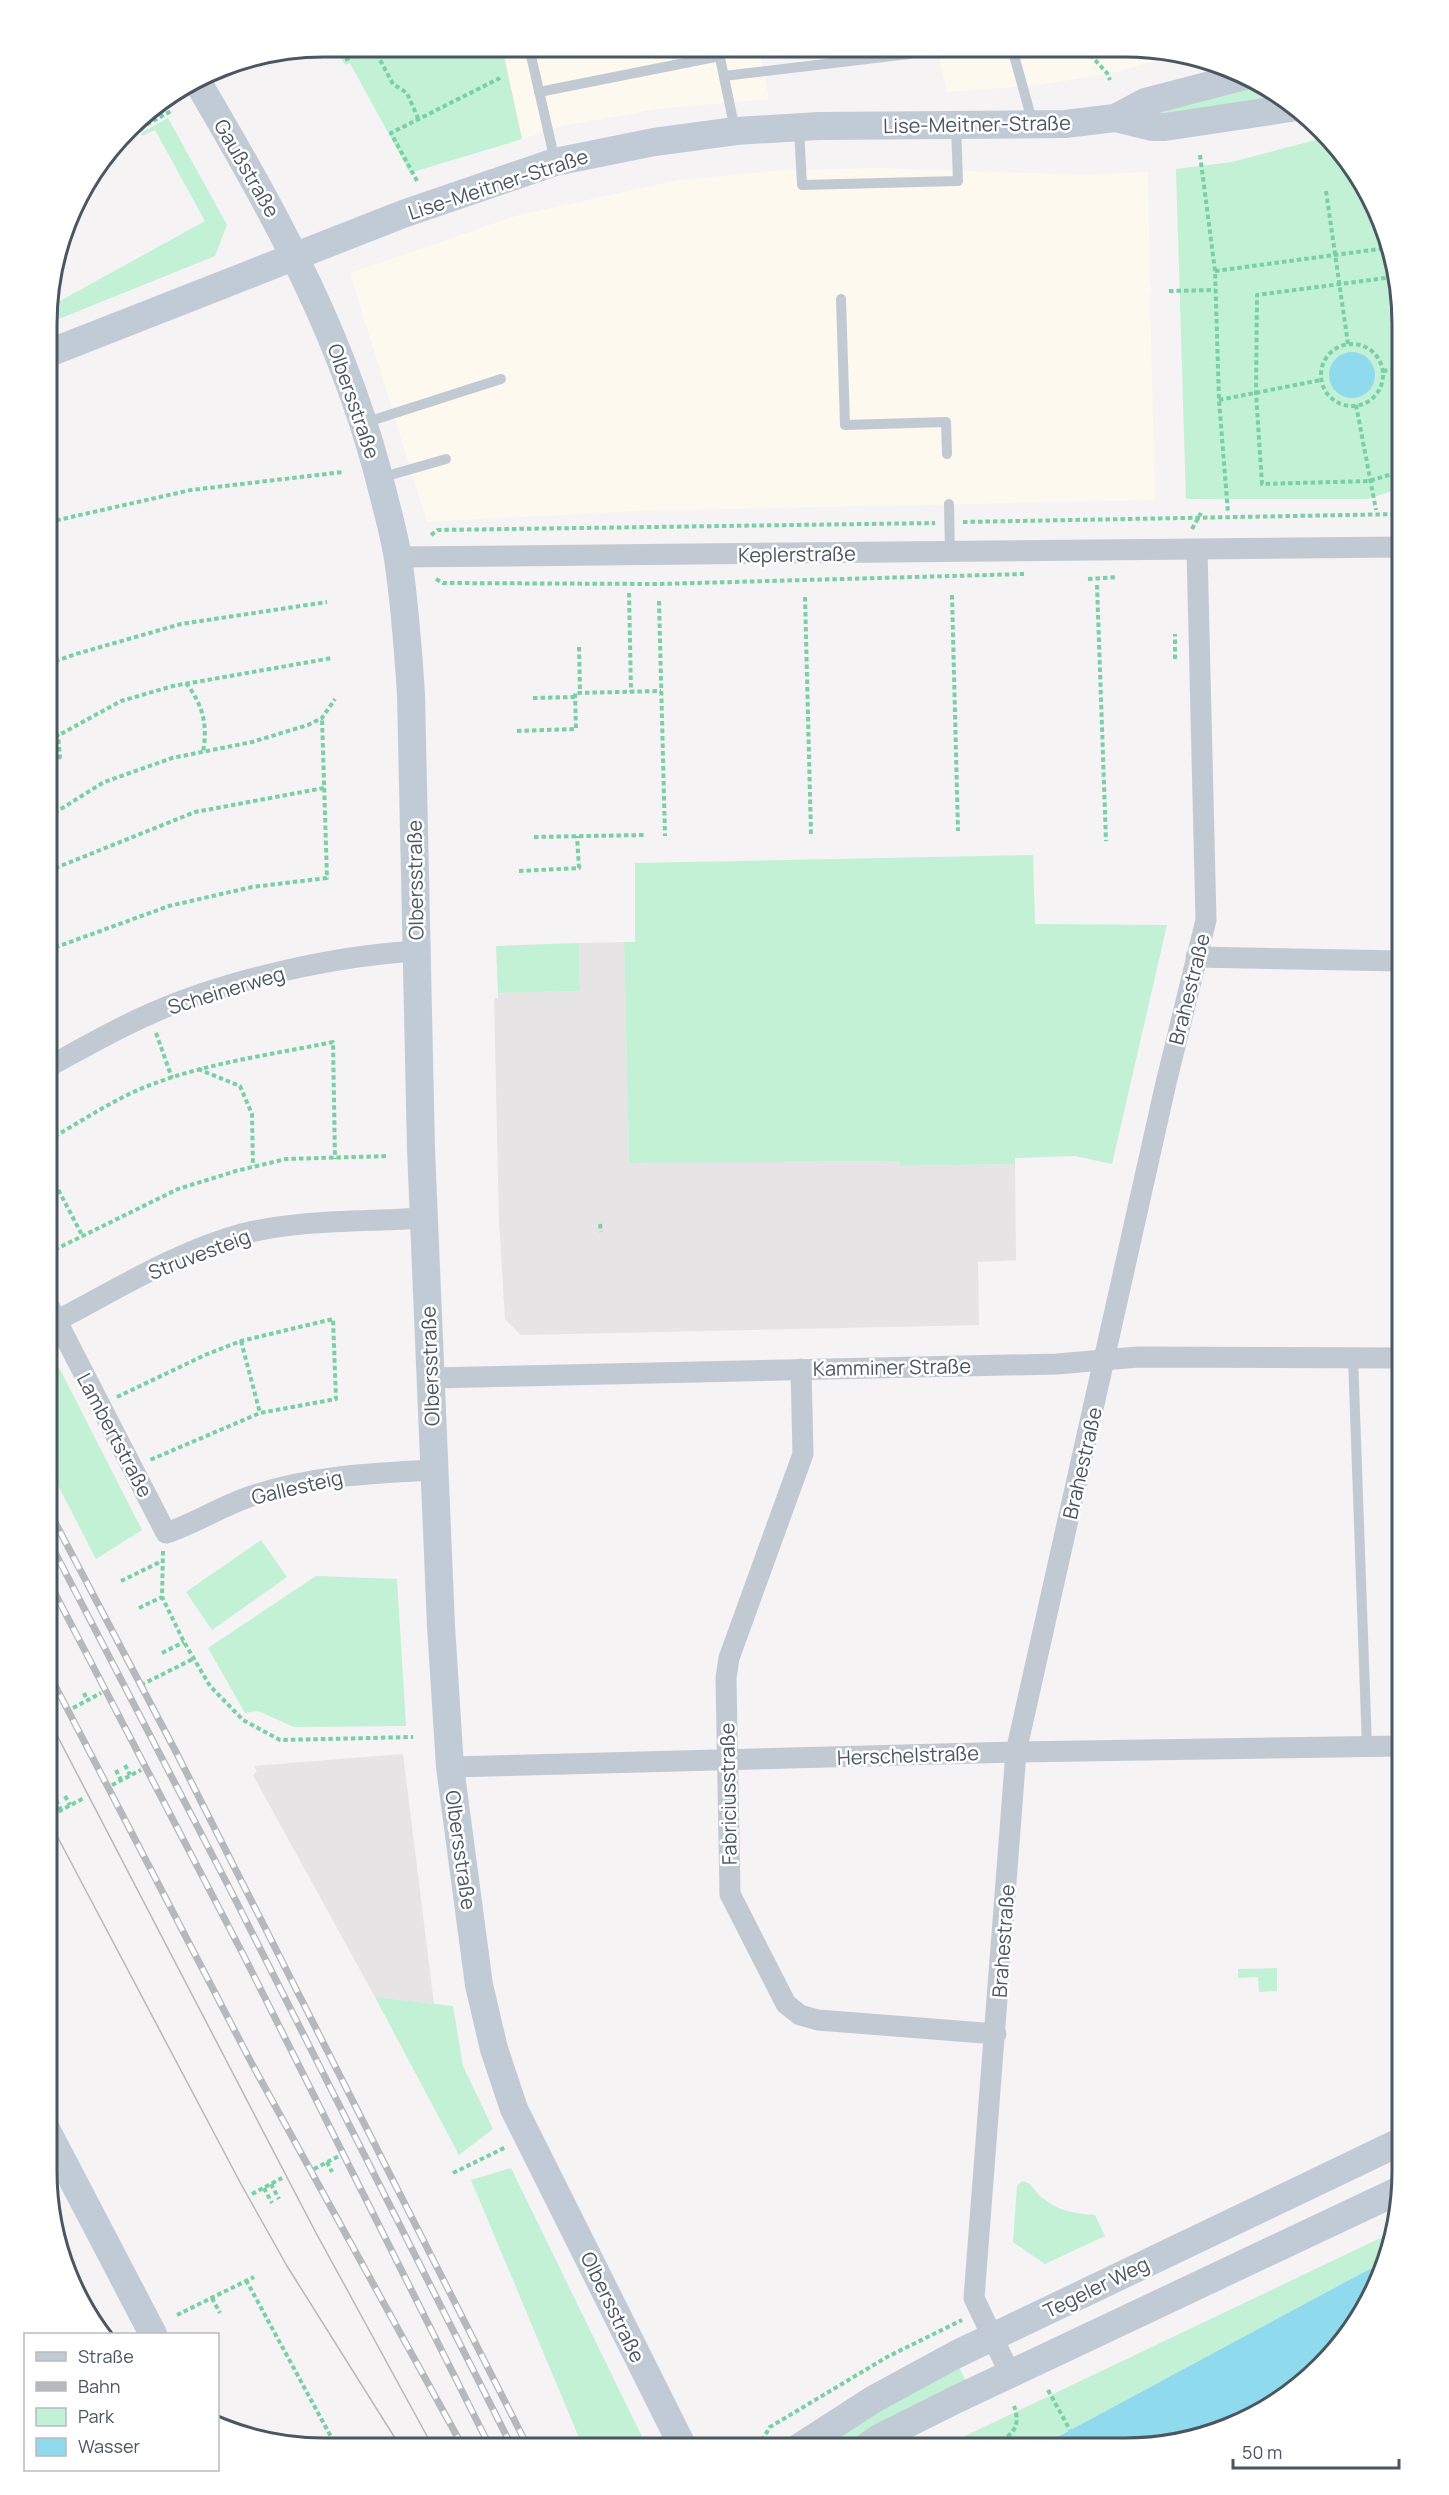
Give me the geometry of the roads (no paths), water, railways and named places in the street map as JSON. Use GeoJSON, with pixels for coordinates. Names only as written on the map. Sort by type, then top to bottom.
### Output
{"type":"FeatureCollection","features":[{"type":"Feature","properties":{"kind":"main road","name":"Lise-Meitner-Straße"},"geometry":{"type":"LineString","coordinates":[[57,350],[403,214],[555,162],[654,142],[735,131],[799,127],[956,124],[1033,126],[1115,117],[1145,102],[1232,80]]}},
{"type":"Feature","properties":{"kind":"main road","name":"Gaußstraße"},"geometry":{"type":"LineString","coordinates":[[200,88],[266,200],[295,256]]}},
{"type":"Feature","properties":{"kind":"main road","name":"Lise-Meitner-Straße"},"geometry":{"type":"LineString","coordinates":[[1115,117],[1152,127],[1197,123],[1284,109]]}},
{"type":"Feature","properties":{"kind":"main road","name":"Olbersstraße"},"geometry":{"type":"LineString","coordinates":[[295,256],[337,347],[363,423],[398,557],[408,630],[424,1218],[450,1767],[479,1985],[494,2049],[511,2099],[679,2438]]}},
{"type":"Feature","properties":{"kind":"main road","name":"Tegeler Weg"},"geometry":{"type":"LineString","coordinates":[[814,2438],[874,2399],[993,2337],[1392,2146]]}},
{"type":"Feature","properties":{"kind":"main road"},"geometry":{"type":"LineString","coordinates":[[57,2159],[152,2333]]}},
{"type":"Feature","properties":{"kind":"main road","name":"Tegeler Weg"},"geometry":{"type":"LineString","coordinates":[[883,2438],[928,2413],[1391,2194]]}},
{"type":"Feature","properties":{"kind":"street","name":"Keplerstraße"},"geometry":{"type":"LineString","coordinates":[[398,557],[1392,547]]}},
{"type":"Feature","properties":{"kind":"street","name":"Brahestraße"},"geometry":{"type":"LineString","coordinates":[[1010,2374],[974,2298],[1016,1752],[1206,920],[1197,550]]}},
{"type":"Feature","properties":{"kind":"street","name":"Scheinerweg"},"geometry":{"type":"LineString","coordinates":[[57,1061],[149,1014],[182,1001],[294,969],[381,953],[416,951]]}},
{"type":"Feature","properties":{"kind":"street"},"geometry":{"type":"LineString","coordinates":[[1196,957],[1392,960]]}},
{"type":"Feature","properties":{"kind":"street","name":"Struvesteig"},"geometry":{"type":"LineString","coordinates":[[57,1311],[241,1234],[312,1223],[424,1218]]}},
{"type":"Feature","properties":{"kind":"street","name":"Lambertstraße"},"geometry":{"type":"LineString","coordinates":[[57,1323],[166,1533]]}},
{"type":"Feature","properties":{"kind":"street","name":"Kamminer Straße"},"geometry":{"type":"LineString","coordinates":[[431,1378],[1058,1364],[1138,1357],[1392,1358]]}},
{"type":"Feature","properties":{"kind":"street","name":"Fabriciusstraße"},"geometry":{"type":"LineString","coordinates":[[801,1369],[803,1454],[729,1658],[726,1678],[730,1894],[786,2004],[800,2015],[818,2020],[996,2034]]}},
{"type":"Feature","properties":{"kind":"street","name":"Gallesteig"},"geometry":{"type":"LineString","coordinates":[[166,1533],[185,1527],[244,1498],[302,1482],[357,1474],[435,1470]]}},
{"type":"Feature","properties":{"kind":"street","name":"Herschelstraße"},"geometry":{"type":"LineString","coordinates":[[450,1767],[1016,1752],[1392,1746]]}},
{"type":"Feature","properties":{"kind":"lane"},"geometry":{"type":"LineString","coordinates":[[531,57],[555,162]]}},
{"type":"Feature","properties":{"kind":"lane"},"geometry":{"type":"LineString","coordinates":[[539,92],[696,57]]}},
{"type":"Feature","properties":{"kind":"lane"},"geometry":{"type":"LineString","coordinates":[[720,57],[735,131]]}},
{"type":"Feature","properties":{"kind":"lane"},"geometry":{"type":"LineString","coordinates":[[724,76],[884,57]]}},
{"type":"Feature","properties":{"kind":"lane"},"geometry":{"type":"LineString","coordinates":[[1014,57],[1033,126]]}},
{"type":"Feature","properties":{"kind":"lane"},"geometry":{"type":"LineString","coordinates":[[799,127],[802,185],[958,181],[956,124]]}},
{"type":"Feature","properties":{"kind":"lane"},"geometry":{"type":"LineString","coordinates":[[841,299],[845,425],[946,422],[947,454]]}},
{"type":"Feature","properties":{"kind":"lane"},"geometry":{"type":"LineString","coordinates":[[363,423],[501,379]]}},
{"type":"Feature","properties":{"kind":"lane"},"geometry":{"type":"LineString","coordinates":[[379,478],[446,459]]}},
{"type":"Feature","properties":{"kind":"lane"},"geometry":{"type":"LineString","coordinates":[[949,504],[950,552]]}},
{"type":"Feature","properties":{"kind":"lane"},"geometry":{"type":"LineString","coordinates":[[1353,1357],[1367,1747]]}},
{"type":"Feature","properties":{"kind":"water"},"geometry":{"type":"Polygon","coordinates":[[[1352,352],[1368,359],[1375,375],[1368,391],[1352,398],[1336,391],[1329,375],[1336,359],[1352,352]]]}},
{"type":"Feature","properties":{"kind":"water"},"geometry":{"type":"Polygon","coordinates":[[[1374,2267],[1356,2304],[1337,2334],[1301,2372],[1258,2402],[1227,2418],[1177,2433],[1125,2438],[1056,2438],[1374,2267]]]}},
{"type":"Feature","properties":{"kind":"tram line"},"geometry":{"type":"LineString","coordinates":[[57,1735],[315,2231],[428,2438]]}},
{"type":"Feature","properties":{"kind":"tram line"},"geometry":{"type":"LineString","coordinates":[[57,1836],[241,2184],[287,2266],[395,2438]]}},
{"type":"Feature","properties":{"kind":"railway"},"geometry":{"type":"LineString","coordinates":[[57,1526],[176,1752],[523,2438]]}},
{"type":"Feature","properties":{"kind":"railway"},"geometry":{"type":"LineString","coordinates":[[57,1556],[233,1895],[507,2438]]}},
{"type":"Feature","properties":{"kind":"railway"},"geometry":{"type":"LineString","coordinates":[[57,1597],[245,1958],[485,2438]]}},
{"type":"Feature","properties":{"kind":"railway"},"geometry":{"type":"LineString","coordinates":[[57,1689],[252,2064],[458,2438]]}}]}
